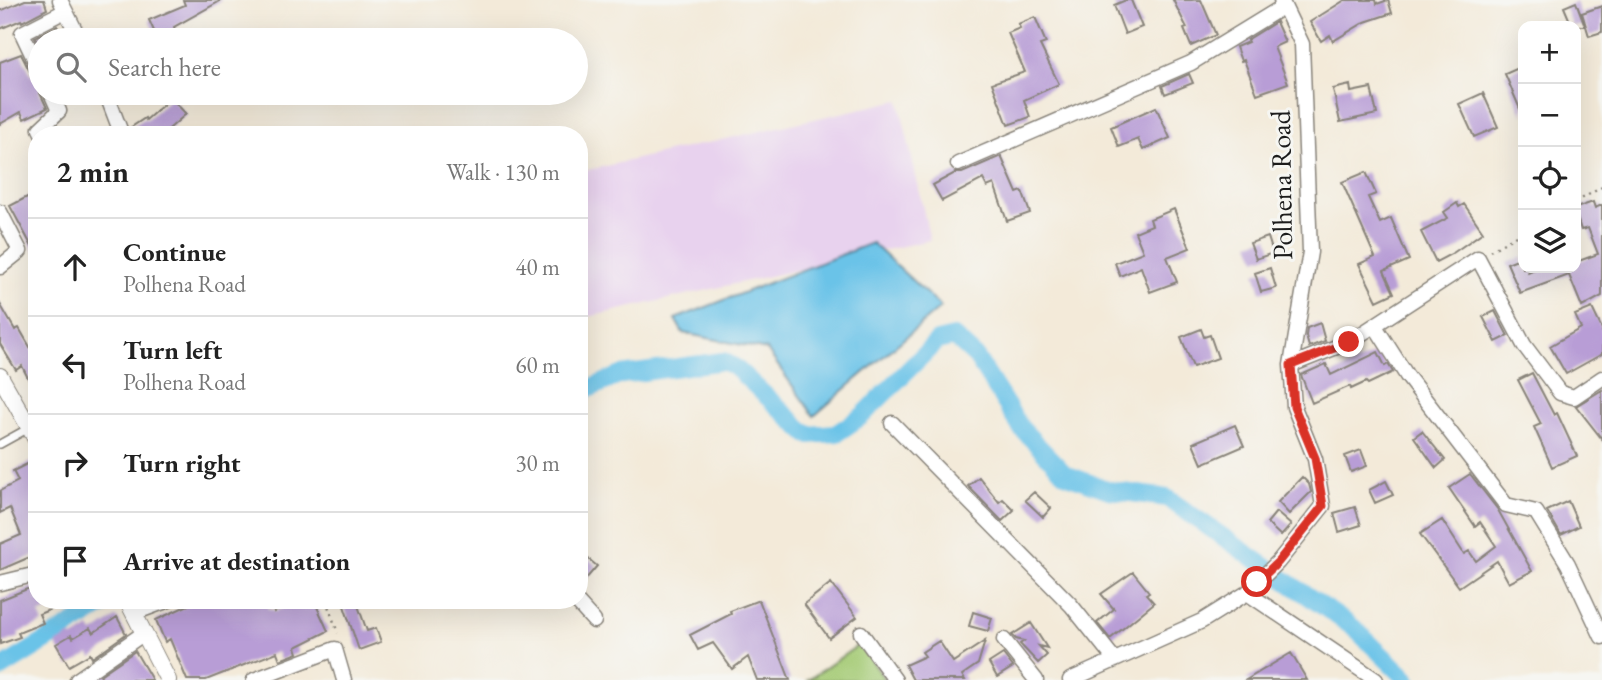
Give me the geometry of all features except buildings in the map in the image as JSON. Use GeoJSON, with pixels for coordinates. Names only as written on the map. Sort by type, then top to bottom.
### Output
{"type":"FeatureCollection","features":[{"type":"Feature","properties":{"kind":"street"},"geometry":{"type":"LineString","coordinates":[[958,164],[1191,62],[1282,3]]}},
{"type":"Feature","properties":{"kind":"street","name":"Polhena Road"},"geometry":{"type":"LineString","coordinates":[[1070,680],[1202,621],[1252,587],[1278,562],[1323,506],[1315,458],[1294,407],[1291,365],[1310,252],[1302,44],[1282,3]]}},
{"type":"Feature","properties":{"kind":"street"},"geometry":{"type":"LineString","coordinates":[[29,28],[62,6],[74,28]]}},
{"type":"Feature","properties":{"kind":"street"},"geometry":{"type":"LineString","coordinates":[[28,29],[22,33],[28,46]]}},
{"type":"Feature","properties":{"kind":"street"},"geometry":{"type":"LineString","coordinates":[[43,126],[59,111],[56,105]]}},
{"type":"Feature","properties":{"kind":"street"},"geometry":{"type":"LineString","coordinates":[[111,105],[119,126]]}},
{"type":"Feature","properties":{"kind":"street"},"geometry":{"type":"LineString","coordinates":[[0,212],[20,251],[0,267]]}},
{"type":"Feature","properties":{"kind":"street"},"geometry":{"type":"LineString","coordinates":[[1291,365],[1349,342],[1478,258],[1524,345],[1560,393],[1574,397],[1602,378]]}},
{"type":"Feature","properties":{"kind":"street"},"geometry":{"type":"LineString","coordinates":[[1375,326],[1407,376],[1506,505],[1536,512],[1568,564],[1602,637]]}},
{"type":"Feature","properties":{"kind":"street"},"geometry":{"type":"LineString","coordinates":[[0,376],[28,425]]}},
{"type":"Feature","properties":{"kind":"street"},"geometry":{"type":"LineString","coordinates":[[892,423],[1071,605],[1115,660]]}},
{"type":"Feature","properties":{"kind":"street"},"geometry":{"type":"LineString","coordinates":[[0,583],[28,576]]}},
{"type":"Feature","properties":{"kind":"street"},"geometry":{"type":"LineString","coordinates":[[1252,587],[1376,680]]}},
{"type":"Feature","properties":{"kind":"street"},"geometry":{"type":"LineString","coordinates":[[131,609],[169,680]]}},
{"type":"Feature","properties":{"kind":"street"},"geometry":{"type":"LineString","coordinates":[[583,609],[594,621]]}},
{"type":"Feature","properties":{"kind":"street"},"geometry":{"type":"LineString","coordinates":[[862,633],[895,680]]}},
{"type":"Feature","properties":{"kind":"street"},"geometry":{"type":"LineString","coordinates":[[80,679],[144,634]]}},
{"type":"Feature","properties":{"kind":"street"},"geometry":{"type":"LineString","coordinates":[[1004,640],[1036,680]]}},
{"type":"Feature","properties":{"kind":"street"},"geometry":{"type":"LineString","coordinates":[[254,680],[335,649],[344,680]]}},
{"type":"Feature","properties":{"kind":"lane"},"geometry":{"type":"LineString","coordinates":[[0,443],[28,435]]}},
{"type":"Feature","properties":{"kind":"path"},"geometry":{"type":"LineString","coordinates":[[1581,199],[1602,187]]}},
{"type":"Feature","properties":{"kind":"path"},"geometry":{"type":"LineString","coordinates":[[1478,258],[1518,235]]}},
{"type":"Feature","properties":{"kind":"path"},"geometry":{"type":"LineString","coordinates":[[329,609],[340,640],[335,649]]}},
{"type":"Feature","properties":{"kind":"shaded area"},"geometry":{"type":"Polygon","coordinates":[[[899,100],[930,240],[588,317],[588,170],[899,100]]]}},
{"type":"Feature","properties":{"kind":"green space"},"geometry":{"type":"Polygon","coordinates":[[[860,644],[885,680],[808,680],[860,644]]]}},
{"type":"Feature","properties":{"kind":"water"},"geometry":{"type":"Polygon","coordinates":[[[872,243],[941,307],[814,416],[767,350],[683,333],[675,319],[872,243]]]}},
{"type":"Feature","properties":{"kind":"waterway"},"geometry":{"type":"LineString","coordinates":[[588,389],[621,375],[723,361],[736,368],[808,435],[837,433],[862,416],[937,341],[954,337],[976,357],[1021,428],[1065,474],[1109,490],[1167,498],[1354,628],[1408,680]]}},
{"type":"Feature","properties":{"kind":"waterway"},"geometry":{"type":"LineString","coordinates":[[0,669],[97,609]]}},
{"type":"Feature","properties":{"kind":"route"},"geometry":{"type":"LineString","coordinates":[[1257,582],[1278,562],[1323,506],[1315,458],[1294,407],[1291,365],[1349,342]]}}]}
